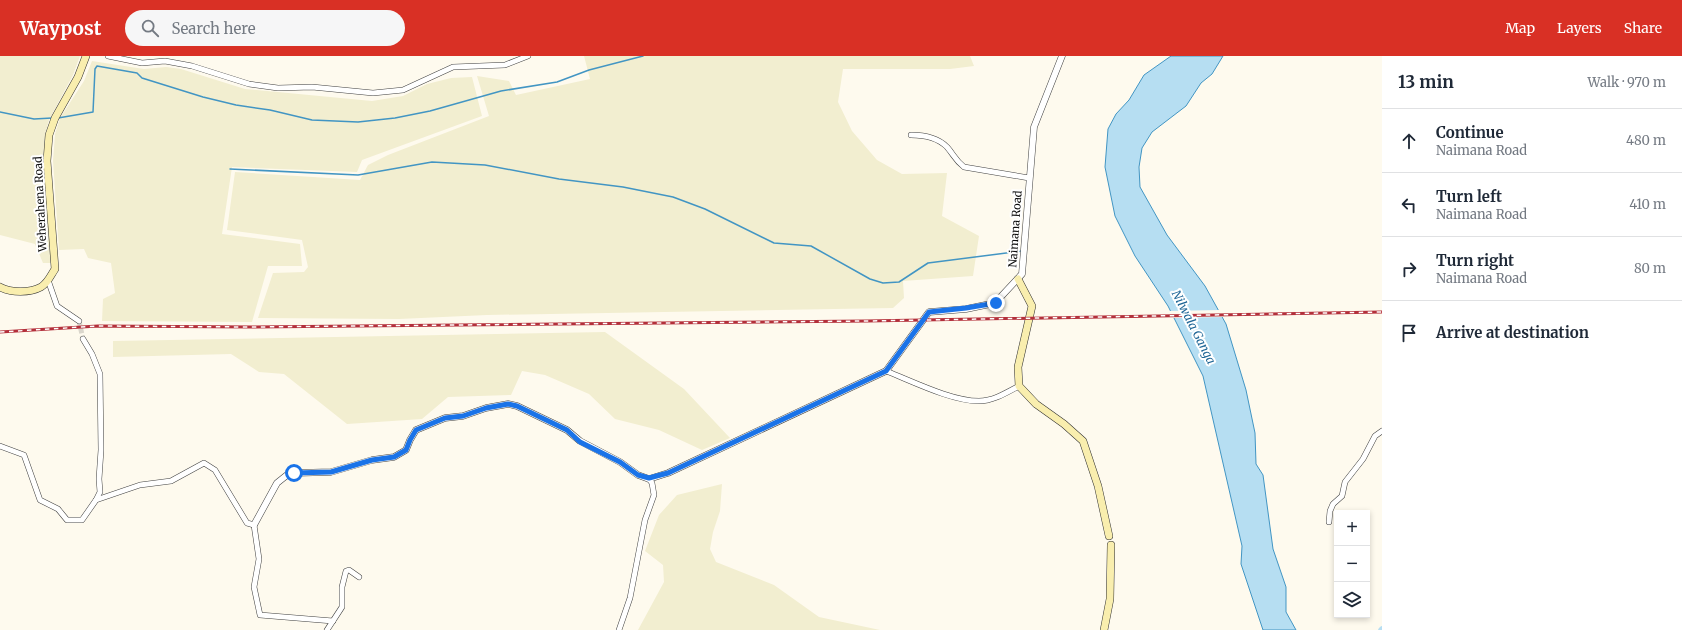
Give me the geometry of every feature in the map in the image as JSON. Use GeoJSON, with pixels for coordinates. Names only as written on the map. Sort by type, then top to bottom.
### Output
{"type":"FeatureCollection","features":[{"type":"Feature","properties":{"kind":"main road","name":"Weherahena Road"},"geometry":{"type":"LineString","coordinates":[[48,280],[55,269],[47,161],[49,136],[55,118],[78,78],[86,56]]}},
{"type":"Feature","properties":{"kind":"main road"},"geometry":{"type":"LineString","coordinates":[[1018,279],[1032,306],[1018,367],[1019,386],[1036,404],[1083,440],[1098,486],[1109,536]]}},
{"type":"Feature","properties":{"kind":"main road"},"geometry":{"type":"LineString","coordinates":[[0,287],[6,290],[20,292],[41,287],[48,280]]}},
{"type":"Feature","properties":{"kind":"main road"},"geometry":{"type":"LineString","coordinates":[[1104,630],[1110,599],[1110,545]]}},
{"type":"Feature","properties":{"kind":"street"},"geometry":{"type":"LineString","coordinates":[[108,56],[142,63],[166,61],[192,66],[249,84],[278,88],[312,88],[373,93],[402,90],[453,67],[505,65],[528,56]]}},
{"type":"Feature","properties":{"kind":"street","name":"Naimana Road"},"geometry":{"type":"LineString","coordinates":[[649,478],[668,473],[886,371],[929,312],[996,303],[1022,274],[1028,178],[1034,127],[1062,56]]}},
{"type":"Feature","properties":{"kind":"street"},"geometry":{"type":"LineString","coordinates":[[911,135],[924,136],[947,147],[955,160],[964,167],[1028,178]]}},
{"type":"Feature","properties":{"kind":"street"},"geometry":{"type":"LineString","coordinates":[[48,280],[57,306],[79,321]]}},
{"type":"Feature","properties":{"kind":"street"},"geometry":{"type":"LineString","coordinates":[[0,446],[24,456],[40,500],[58,509],[67,520],[82,520],[100,492],[99,479],[101,450],[100,374],[92,354],[83,339]]}},
{"type":"Feature","properties":{"kind":"street"},"geometry":{"type":"LineString","coordinates":[[886,371],[957,398],[980,401],[998,397],[1019,386]]}},
{"type":"Feature","properties":{"kind":"street"},"geometry":{"type":"LineString","coordinates":[[333,621],[260,615],[254,587],[259,559],[254,525],[277,483],[287,474],[331,472],[372,460],[394,457],[406,450],[416,430],[445,418],[463,416],[486,408],[508,404],[517,406],[567,430],[580,442],[620,462],[638,475],[649,478],[652,483],[654,495],[645,520],[630,598],[619,630]]}},
{"type":"Feature","properties":{"kind":"street"},"geometry":{"type":"LineString","coordinates":[[1329,522],[1330,511],[1333,504],[1342,496],[1345,482],[1363,459],[1375,436],[1382,431]]}},
{"type":"Feature","properties":{"kind":"street"},"geometry":{"type":"LineString","coordinates":[[96,500],[140,485],[171,480],[204,463],[215,470],[247,524],[254,525]]}},
{"type":"Feature","properties":{"kind":"street"},"geometry":{"type":"LineString","coordinates":[[1109,536],[1110,545]]}},
{"type":"Feature","properties":{"kind":"street"},"geometry":{"type":"LineString","coordinates":[[327,630],[342,607],[342,587],[346,571],[349,570],[359,577]]}},
{"type":"Feature","properties":{"kind":"shaded area"},"geometry":{"type":"Polygon","coordinates":[[[0,56],[80,56],[73,75],[49,120],[45,135],[44,161],[52,263],[43,263],[35,244],[0,235],[0,56]]]}},
{"type":"Feature","properties":{"kind":"shaded area"},"geometry":{"type":"Polygon","coordinates":[[[584,56],[970,56],[974,66],[950,69],[843,69],[838,102],[852,131],[877,160],[902,174],[947,173],[942,216],[979,236],[973,276],[903,281],[904,298],[893,308],[487,315],[399,319],[258,318],[273,273],[304,272],[308,267],[302,240],[227,230],[235,172],[360,180],[368,165],[388,155],[489,116],[477,76],[509,81],[516,95],[590,79],[584,56]]]}},
{"type":"Feature","properties":{"kind":"shaded area"},"geometry":{"type":"Polygon","coordinates":[[[92,61],[144,69],[166,67],[181,69],[245,89],[372,101],[403,96],[427,84],[451,78],[472,77],[482,116],[362,160],[357,172],[232,167],[222,234],[300,244],[302,266],[268,266],[252,322],[102,321],[103,299],[115,293],[111,263],[88,258],[84,249],[59,250],[53,161],[55,134],[60,118],[84,81],[92,61]]]}},
{"type":"Feature","properties":{"kind":"shaded area"},"geometry":{"type":"Polygon","coordinates":[[[605,332],[684,389],[730,438],[702,450],[659,430],[615,419],[589,394],[545,375],[522,371],[511,395],[448,397],[422,419],[347,424],[284,374],[259,372],[231,354],[113,357],[113,341],[605,332]]]}},
{"type":"Feature","properties":{"kind":"shaded area"},"geometry":{"type":"Polygon","coordinates":[[[722,484],[720,511],[713,532],[710,549],[716,562],[774,585],[819,617],[880,630],[638,630],[664,582],[663,565],[645,551],[659,515],[677,495],[722,484]]]}},
{"type":"Feature","properties":{"kind":"water","name":"Nilwala Ganga"},"geometry":{"type":"Polygon","coordinates":[[[1171,56],[1223,56],[1212,74],[1201,83],[1186,106],[1152,132],[1142,148],[1139,167],[1140,187],[1167,235],[1205,286],[1226,324],[1246,390],[1255,433],[1256,464],[1263,475],[1273,549],[1286,587],[1286,612],[1296,630],[1263,630],[1241,564],[1242,546],[1203,376],[1168,306],[1135,256],[1115,216],[1105,167],[1108,129],[1116,114],[1129,100],[1144,75],[1171,56]]]}},
{"type":"Feature","properties":{"kind":"pier"},"geometry":{"type":"Polygon","coordinates":[[[1220,310],[1224,317],[1172,318],[1169,311],[1220,310]]]}},
{"type":"Feature","properties":{"kind":"waterway"},"geometry":{"type":"LineString","coordinates":[[58,118],[93,112],[95,69],[97,66],[137,73],[142,78],[203,97],[236,105],[270,110],[312,120],[358,122],[395,118],[430,111],[501,91],[557,82],[589,70],[643,56]]}},
{"type":"Feature","properties":{"kind":"waterway"},"geometry":{"type":"LineString","coordinates":[[0,112],[34,119],[52,118]]}},
{"type":"Feature","properties":{"kind":"waterway"},"geometry":{"type":"LineString","coordinates":[[230,169],[358,175],[432,162],[485,165],[559,179],[623,187],[673,197],[705,209],[774,243],[811,246],[870,279],[883,283],[899,282],[928,263],[1022,251]]}},
{"type":"Feature","properties":{"kind":"tunnel"},"geometry":{"type":"LineString","coordinates":[[79,321],[83,339]]}},
{"type":"Feature","properties":{"kind":"railway"},"geometry":{"type":"LineString","coordinates":[[0,332],[98,326],[253,327],[867,321],[1382,312]]}},
{"type":"Feature","properties":{"kind":"route"},"geometry":{"type":"LineString","coordinates":[[294,473],[331,472],[349,468],[372,460],[394,457],[406,450],[416,430],[445,418],[463,416],[486,408],[508,404],[517,406],[567,430],[580,442],[620,462],[638,475],[649,478],[668,473],[886,371],[929,312],[996,303]]}}]}
